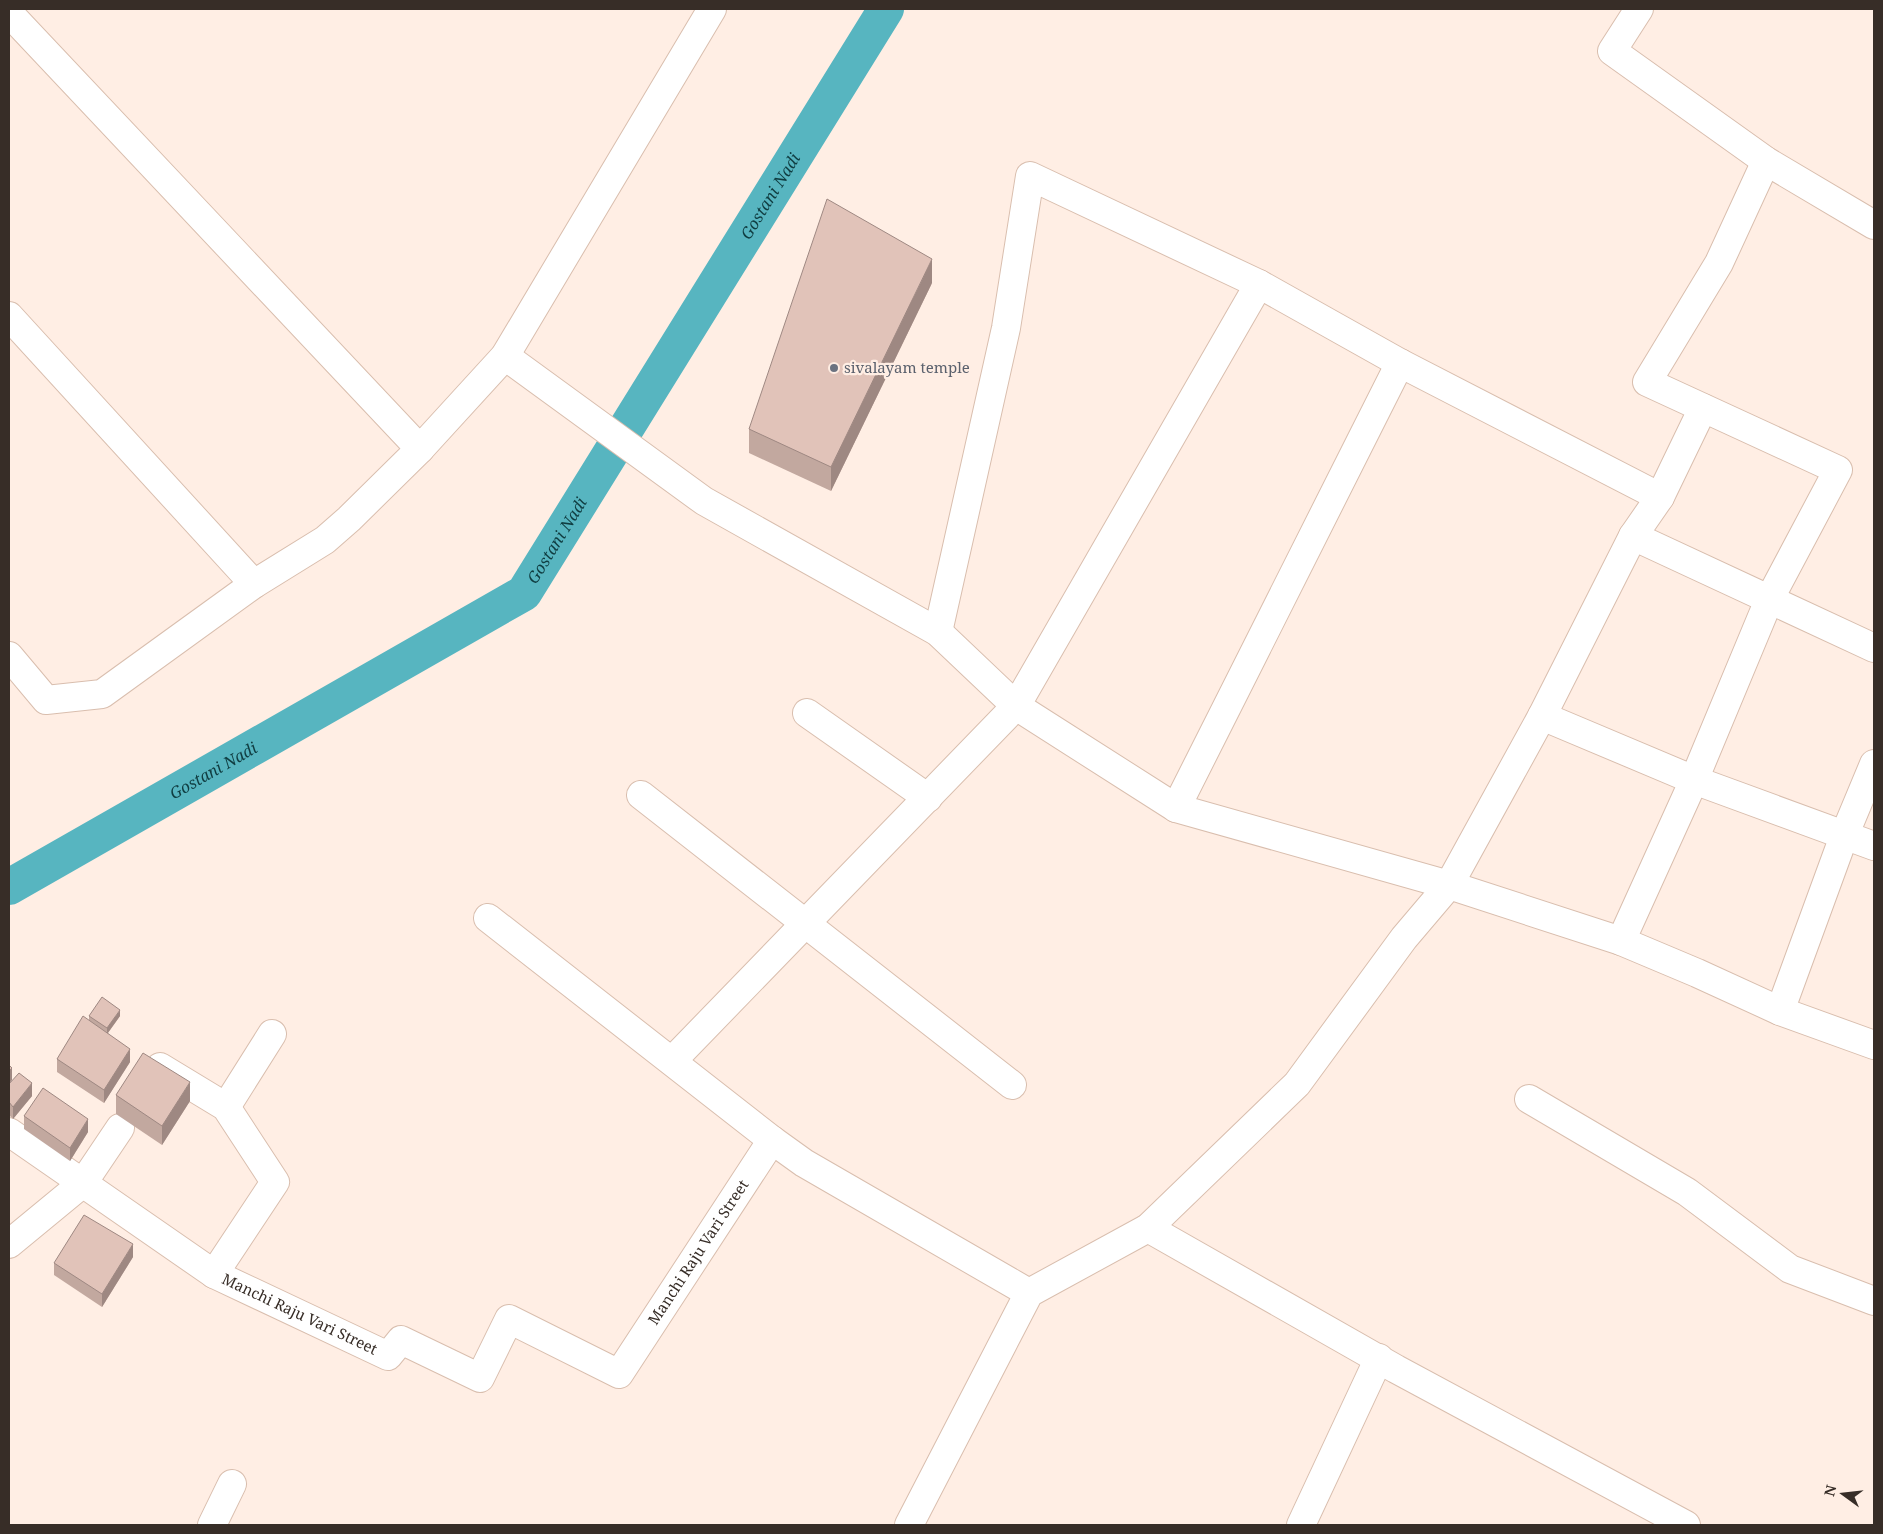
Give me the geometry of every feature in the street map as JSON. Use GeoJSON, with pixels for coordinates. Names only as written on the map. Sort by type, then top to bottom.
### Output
{"type":"FeatureCollection","features":[{"type":"Feature","properties":{"kind":"street"},"geometry":{"type":"LineString","coordinates":[[9,656],[46,700],[102,694],[254,584],[325,540],[349,519],[420,449],[505,356],[712,9]]}},
{"type":"Feature","properties":{"kind":"street"},"geometry":{"type":"LineString","coordinates":[[1639,9],[1612,50],[1766,161],[1874,225]]}},
{"type":"Feature","properties":{"kind":"street"},"geometry":{"type":"LineString","coordinates":[[9,13],[420,449]]}},
{"type":"Feature","properties":{"kind":"street"},"geometry":{"type":"LineString","coordinates":[[1621,941],[1694,780],[1769,600],[1838,470],[1647,382],[1719,263],[1766,161]]}},
{"type":"Feature","properties":{"kind":"street"},"geometry":{"type":"LineString","coordinates":[[938,632],[1006,328],[1030,176],[1259,284],[1400,363],[1660,497]]}},
{"type":"Feature","properties":{"kind":"street"},"geometry":{"type":"LineString","coordinates":[[672,1061],[1016,706],[1259,284]]}},
{"type":"Feature","properties":{"kind":"street"},"geometry":{"type":"LineString","coordinates":[[9,316],[254,584]]}},
{"type":"Feature","properties":{"kind":"street"},"geometry":{"type":"LineString","coordinates":[[505,356],[704,501],[938,632],[1016,706],[1176,808],[1449,885],[1621,941],[1780,1011],[1874,1045]]}},
{"type":"Feature","properties":{"kind":"street"},"geometry":{"type":"LineString","coordinates":[[1176,808],[1400,363]]}},
{"type":"Feature","properties":{"kind":"street"},"geometry":{"type":"LineString","coordinates":[[908,1525],[1029,1293],[1148,1228],[1297,1084],[1404,938],[1449,885],[1542,716],[1633,536],[1660,497],[1703,408]]}},
{"type":"Feature","properties":{"kind":"street"},"geometry":{"type":"LineString","coordinates":[[1633,536],[1874,648]]}},
{"type":"Feature","properties":{"kind":"street"},"geometry":{"type":"LineString","coordinates":[[807,713],[928,798]]}},
{"type":"Feature","properties":{"kind":"street"},"geometry":{"type":"LineString","coordinates":[[1542,716],[1694,780],[1874,846]]}},
{"type":"Feature","properties":{"kind":"street"},"geometry":{"type":"LineString","coordinates":[[1780,1011],[1844,836],[1874,764]]}},
{"type":"Feature","properties":{"kind":"street"},"geometry":{"type":"LineString","coordinates":[[641,795],[1012,1085]]}},
{"type":"Feature","properties":{"kind":"street"},"geometry":{"type":"LineString","coordinates":[[488,918],[804,1163],[1029,1293]]}},
{"type":"Feature","properties":{"kind":"street"},"geometry":{"type":"LineString","coordinates":[[226,1107],[272,1034]]}},
{"type":"Feature","properties":{"kind":"street"},"geometry":{"type":"LineString","coordinates":[[160,1067],[226,1107],[275,1182],[214,1274]]}},
{"type":"Feature","properties":{"kind":"street"},"geometry":{"type":"LineString","coordinates":[[1529,1100],[1687,1192],[1790,1269],[1874,1300]]}},
{"type":"Feature","properties":{"kind":"street"},"geometry":{"type":"LineString","coordinates":[[9,1244],[83,1183],[120,1128]]}},
{"type":"Feature","properties":{"kind":"street","name":"Manchi Raju Vari Street"},"geometry":{"type":"LineString","coordinates":[[9,1132],[214,1274],[388,1356],[401,1340],[480,1378],[509,1319],[619,1374],[772,1140]]}},
{"type":"Feature","properties":{"kind":"street"},"geometry":{"type":"LineString","coordinates":[[1148,1228],[1396,1370],[1686,1525]]}},
{"type":"Feature","properties":{"kind":"street"},"geometry":{"type":"LineString","coordinates":[[1301,1525],[1378,1358]]}},
{"type":"Feature","properties":{"kind":"street"},"geometry":{"type":"LineString","coordinates":[[212,1525],[232,1484]]}},
{"type":"Feature","properties":{"kind":"building","name":"sivalayam temple"},"geometry":{"type":"Polygon","coordinates":[[[827,199],[932,259],[831,467],[749,429],[827,199]]]}},
{"type":"Feature","properties":{"kind":"building"},"geometry":{"type":"Polygon","coordinates":[[[102,997],[120,1010],[107,1028],[89,1016],[102,997]]]}},
{"type":"Feature","properties":{"kind":"building"},"geometry":{"type":"Polygon","coordinates":[[[83,1016],[130,1049],[104,1090],[57,1059],[83,1016]]]}},
{"type":"Feature","properties":{"kind":"building"},"geometry":{"type":"Polygon","coordinates":[[[143,1053],[190,1082],[162,1126],[116,1095],[143,1053]]]}},
{"type":"Feature","properties":{"kind":"building"},"geometry":{"type":"Polygon","coordinates":[[[19,1073],[32,1083],[13,1107],[9,1102],[9,1084],[19,1073]]]}},
{"type":"Feature","properties":{"kind":"building"},"geometry":{"type":"Polygon","coordinates":[[[43,1088],[88,1119],[70,1148],[24,1116],[43,1088]]]}},
{"type":"Feature","properties":{"kind":"building"},"geometry":{"type":"Polygon","coordinates":[[[84,1215],[133,1244],[102,1294],[54,1263],[84,1215]]]}},
{"type":"Feature","properties":{"kind":"waterway","name":"Gostani Nadi"},"geometry":{"type":"LineString","coordinates":[[9,887],[524,593],[886,9]]}},
{"type":"Feature","properties":{"kind":"place","name":"sivalayam temple"},"geometry":{"type":"Point","coordinates":[834,368]}}]}
